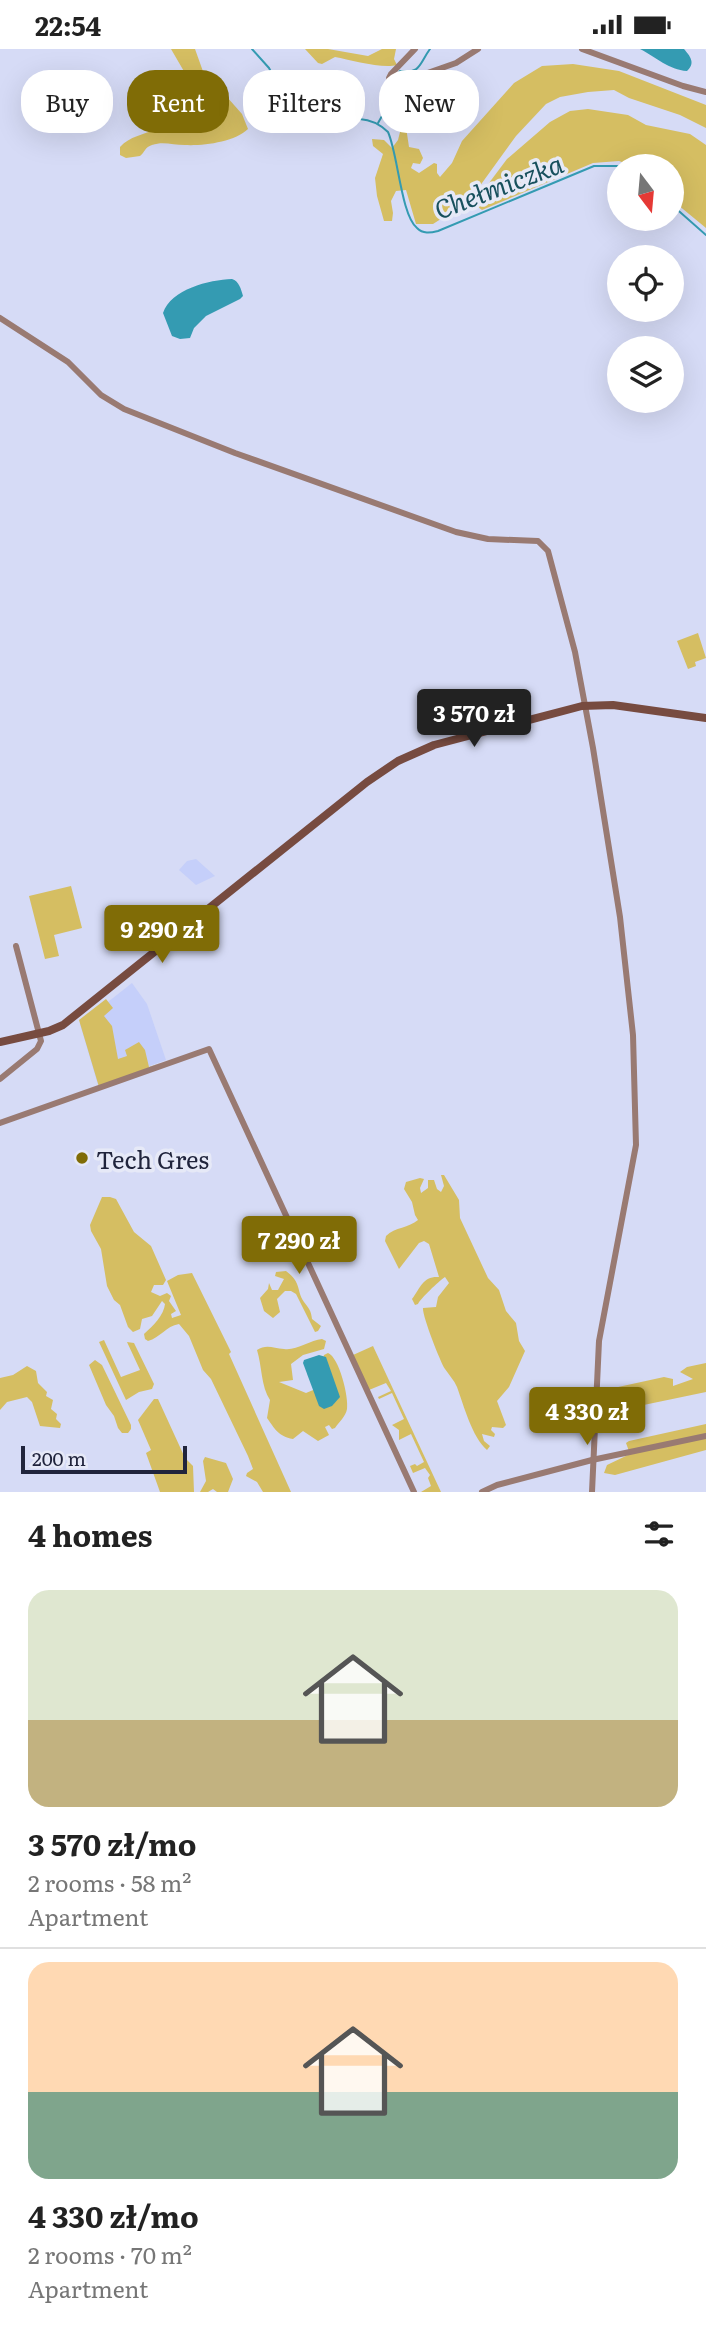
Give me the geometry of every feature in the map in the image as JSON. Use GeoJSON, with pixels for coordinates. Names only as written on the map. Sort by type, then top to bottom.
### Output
{"type":"FeatureCollection","features":[{"type":"Feature","properties":{"kind":"main road"},"geometry":{"type":"LineString","coordinates":[[0,1042],[38,1034],[70,1020],[391,765],[439,743],[586,705],[629,707],[706,718]]}},
{"type":"Feature","properties":{"kind":"street"},"geometry":{"type":"LineString","coordinates":[[415,49],[389,76],[393,83],[456,63],[478,49]]}},
{"type":"Feature","properties":{"kind":"street"},"geometry":{"type":"LineString","coordinates":[[582,49],[706,92]]}},
{"type":"Feature","properties":{"kind":"street"},"geometry":{"type":"LineString","coordinates":[[0,318],[68,362],[106,398],[124,409],[234,453],[460,533],[488,539],[530,540],[542,543],[548,551],[586,705],[620,917],[634,1035],[636,1145],[599,1341],[592,1492]]}},
{"type":"Feature","properties":{"kind":"street"},"geometry":{"type":"LineString","coordinates":[[0,1079],[37,1049],[40,1041],[16,946]]}},
{"type":"Feature","properties":{"kind":"street"},"geometry":{"type":"LineString","coordinates":[[0,1123],[209,1049],[414,1492]]}},
{"type":"Feature","properties":{"kind":"street"},"geometry":{"type":"LineString","coordinates":[[482,1492],[497,1485],[592,1460],[706,1436]]}},
{"type":"Feature","properties":{"kind":"shaded area"},"geometry":{"type":"Polygon","coordinates":[[[171,49],[195,49],[202,70],[183,70],[171,49]]]}},
{"type":"Feature","properties":{"kind":"shaded area"},"geometry":{"type":"Polygon","coordinates":[[[305,49],[328,49],[368,56],[382,49],[396,49],[394,59],[397,65],[375,65],[335,57],[322,64],[305,49]]]}},
{"type":"Feature","properties":{"kind":"shaded area"},"geometry":{"type":"Polygon","coordinates":[[[640,49],[684,49],[692,62],[687,71],[674,68],[640,49]]]}},
{"type":"Feature","properties":{"kind":"shaded area"},"geometry":{"type":"Polygon","coordinates":[[[573,64],[619,71],[706,105],[706,128],[614,90],[560,97],[546,104],[516,136],[469,201],[433,224],[416,224],[406,190],[396,191],[391,201],[392,221],[384,221],[375,178],[383,154],[373,146],[372,139],[384,140],[392,148],[400,133],[407,133],[409,147],[419,149],[423,158],[420,164],[413,163],[411,168],[419,173],[434,163],[437,164],[440,177],[452,163],[462,141],[469,133],[479,133],[479,122],[514,83],[542,66],[573,64]]]}},
{"type":"Feature","properties":{"kind":"shaded area"},"geometry":{"type":"Polygon","coordinates":[[[229,99],[243,116],[243,132],[227,140],[192,145],[156,144],[148,147],[140,156],[126,158],[120,155],[120,147],[145,133],[229,133],[229,99]]]}},
{"type":"Feature","properties":{"kind":"shaded area"},"geometry":{"type":"Polygon","coordinates":[[[588,109],[628,115],[646,125],[690,134],[706,145],[706,228],[684,210],[684,154],[607,154],[607,162],[593,163],[482,210],[478,207],[483,191],[507,159],[550,122],[570,111],[588,109]]]}},
{"type":"Feature","properties":{"kind":"shaded area"},"geometry":{"type":"Polygon","coordinates":[[[232,279],[240,288],[243,296],[240,299],[206,316],[194,328],[190,338],[172,336],[163,313],[174,298],[192,287],[232,279]]]}},
{"type":"Feature","properties":{"kind":"shaded area"},"geometry":{"type":"Polygon","coordinates":[[[698,633],[706,658],[695,662],[696,666],[688,669],[677,641],[698,633]]]}},
{"type":"Feature","properties":{"kind":"shaded area"},"geometry":{"type":"Polygon","coordinates":[[[196,859],[215,876],[196,885],[179,870],[187,861],[196,859]]]}},
{"type":"Feature","properties":{"kind":"shaded area"},"geometry":{"type":"Polygon","coordinates":[[[71,886],[82,928],[54,935],[59,956],[45,959],[29,896],[71,886]]]}},
{"type":"Feature","properties":{"kind":"shaded area"},"geometry":{"type":"Polygon","coordinates":[[[132,983],[147,1004],[166,1060],[98,1085],[80,1024],[132,983]]]}},
{"type":"Feature","properties":{"kind":"shaded area"},"geometry":{"type":"Polygon","coordinates":[[[106,999],[113,1008],[104,1016],[112,1026],[118,1059],[127,1056],[125,1050],[139,1042],[145,1050],[149,1067],[161,1063],[99,1087],[79,1020],[106,999]]]}},
{"type":"Feature","properties":{"kind":"shaded area"},"geometry":{"type":"Polygon","coordinates":[[[441,1175],[444,1175],[459,1200],[460,1218],[488,1278],[499,1290],[506,1311],[516,1323],[519,1341],[525,1351],[509,1387],[497,1401],[506,1425],[503,1428],[492,1427],[494,1437],[482,1434],[484,1441],[490,1446],[487,1450],[473,1429],[423,1312],[423,1308],[436,1307],[438,1297],[449,1283],[445,1277],[415,1305],[412,1299],[423,1283],[429,1278],[439,1277],[429,1244],[424,1241],[419,1243],[399,1269],[385,1241],[390,1233],[418,1220],[404,1189],[406,1182],[424,1179],[421,1193],[428,1188],[428,1180],[434,1180],[441,1192],[444,1186],[441,1175]]]}},
{"type":"Feature","properties":{"kind":"shaded area"},"geometry":{"type":"Polygon","coordinates":[[[102,1197],[116,1199],[134,1232],[151,1246],[166,1280],[163,1285],[154,1285],[151,1292],[160,1296],[167,1293],[171,1296],[169,1301],[176,1311],[171,1314],[172,1318],[181,1315],[167,1281],[178,1275],[192,1273],[231,1352],[229,1354],[291,1492],[263,1492],[257,1482],[246,1476],[253,1469],[248,1456],[211,1379],[203,1370],[189,1336],[179,1324],[148,1341],[145,1339],[144,1334],[160,1316],[165,1304],[162,1301],[152,1316],[142,1319],[140,1329],[133,1332],[128,1327],[120,1305],[114,1300],[107,1286],[101,1249],[91,1231],[90,1225],[102,1197]]]}},
{"type":"Feature","properties":{"kind":"shaded area"},"geometry":{"type":"Polygon","coordinates":[[[286,1271],[297,1283],[312,1319],[321,1326],[318,1331],[315,1332],[296,1294],[291,1291],[285,1291],[277,1299],[280,1312],[273,1318],[264,1311],[260,1298],[268,1289],[269,1283],[272,1290],[278,1290],[284,1279],[275,1276],[276,1272],[286,1271]]]}},
{"type":"Feature","properties":{"kind":"shaded area"},"geometry":{"type":"Polygon","coordinates":[[[322,1339],[326,1341],[324,1349],[303,1355],[291,1364],[293,1380],[279,1382],[306,1393],[330,1383],[322,1362],[324,1355],[328,1353],[336,1362],[342,1378],[346,1412],[335,1428],[332,1429],[329,1425],[325,1427],[329,1435],[318,1441],[303,1431],[293,1439],[288,1438],[277,1432],[267,1418],[270,1400],[257,1350],[267,1347],[293,1348],[322,1339]]]}},
{"type":"Feature","properties":{"kind":"shaded area"},"geometry":{"type":"Polygon","coordinates":[[[104,1340],[121,1377],[140,1370],[127,1342],[134,1343],[154,1384],[152,1389],[139,1392],[126,1400],[99,1342],[104,1340]]]}},
{"type":"Feature","properties":{"kind":"shaded area"},"geometry":{"type":"Polygon","coordinates":[[[373,1346],[441,1492],[421,1492],[431,1486],[428,1478],[430,1475],[425,1468],[413,1473],[410,1466],[424,1462],[411,1434],[399,1440],[399,1430],[392,1425],[404,1419],[392,1393],[379,1399],[378,1397],[391,1391],[386,1383],[369,1390],[353,1355],[373,1346]]]}},
{"type":"Feature","properties":{"kind":"shaded area"},"geometry":{"type":"Polygon","coordinates":[[[319,1355],[326,1357],[340,1397],[332,1406],[324,1409],[319,1406],[303,1363],[304,1360],[319,1355]]]}},
{"type":"Feature","properties":{"kind":"shaded area"},"geometry":{"type":"Polygon","coordinates":[[[95,1360],[102,1365],[131,1425],[128,1433],[122,1433],[118,1428],[106,1405],[89,1365],[95,1360]]]}},
{"type":"Feature","properties":{"kind":"shaded area"},"geometry":{"type":"Polygon","coordinates":[[[706,1363],[706,1392],[634,1407],[612,1394],[609,1389],[664,1377],[673,1379],[673,1386],[693,1379],[680,1372],[687,1367],[706,1363]]]}},
{"type":"Feature","properties":{"kind":"shaded area"},"geometry":{"type":"Polygon","coordinates":[[[27,1366],[36,1371],[38,1383],[47,1392],[46,1396],[53,1400],[51,1409],[57,1414],[60,1428],[40,1426],[32,1402],[27,1397],[7,1402],[0,1410],[0,1378],[13,1375],[27,1366]]]}},
{"type":"Feature","properties":{"kind":"shaded area"},"geometry":{"type":"Polygon","coordinates":[[[154,1399],[158,1399],[185,1458],[193,1466],[194,1492],[160,1492],[146,1453],[151,1450],[138,1420],[154,1399]]]}},
{"type":"Feature","properties":{"kind":"shaded area"},"geometry":{"type":"Polygon","coordinates":[[[706,1424],[706,1450],[615,1475],[604,1473],[607,1465],[630,1454],[626,1443],[629,1441],[706,1424]]]}},
{"type":"Feature","properties":{"kind":"shaded area"},"geometry":{"type":"Polygon","coordinates":[[[205,1457],[226,1463],[233,1479],[228,1492],[217,1492],[213,1489],[200,1492],[206,1481],[203,1461],[205,1457]]]}},
{"type":"Feature","properties":{"kind":"waterway","name":"Chełmiczka"},"geometry":{"type":"LineString","coordinates":[[252,49],[269,68],[297,121],[316,126],[363,119],[376,123],[388,132],[407,211],[417,228],[424,232],[438,231],[594,166],[607,166]]}},
{"type":"Feature","properties":{"kind":"waterway"},"geometry":{"type":"LineString","coordinates":[[414,70],[419,67],[430,49]]}},
{"type":"Feature","properties":{"kind":"waterway","name":"Chełmiczka"},"geometry":{"type":"LineString","coordinates":[[684,216],[706,235]]}},
{"type":"Feature","properties":{"kind":"place","name":"Tech Gres"},"geometry":{"type":"Point","coordinates":[82,1158]}}]}
